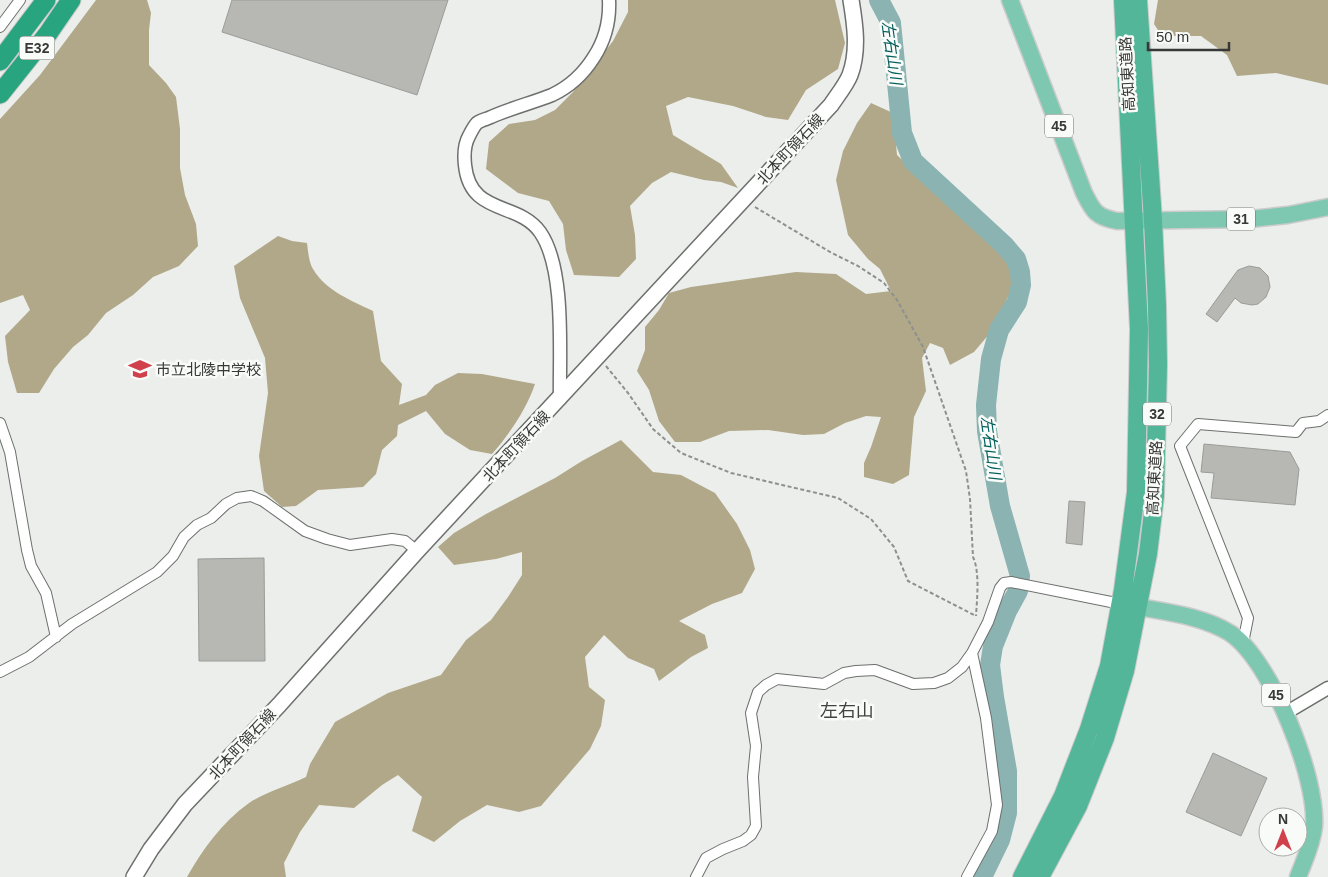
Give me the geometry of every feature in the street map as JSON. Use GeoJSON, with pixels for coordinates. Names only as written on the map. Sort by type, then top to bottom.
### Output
{"type":"FeatureCollection","features":[{"type":"Feature","properties":{"kind":"highway","name":"E32"},"geometry":{"type":"LineString","coordinates":[[0,61],[46,0]]}},
{"type":"Feature","properties":{"kind":"highway","name":"E32"},"geometry":{"type":"LineString","coordinates":[[0,94],[47,35],[71,0]]}},
{"type":"Feature","properties":{"kind":"highway","name":"高知東道路"},"geometry":{"type":"LineString","coordinates":[[1022,877],[1063,796],[1089,729],[1109,666],[1121,604],[1136,492],[1139,329],[1123,0]]}},
{"type":"Feature","properties":{"kind":"highway","name":"高知東道路"},"geometry":{"type":"LineString","coordinates":[[1040,877],[1078,806],[1105,738],[1125,671],[1139,607],[1155,496],[1158,365],[1153,220],[1138,0]]}},
{"type":"Feature","properties":{"kind":"main road","name":"北本町領石線"},"geometry":{"type":"LineString","coordinates":[[134,877],[151,848],[186,804],[279,705],[417,551],[831,105],[850,75],[855,48],[855,23],[850,0]]}},
{"type":"Feature","properties":{"kind":"main road","name":"45"},"geometry":{"type":"LineString","coordinates":[[1010,0],[1084,193],[1093,210],[1102,218],[1117,221],[1135,221]]}},
{"type":"Feature","properties":{"kind":"main road","name":"31"},"geometry":{"type":"LineString","coordinates":[[1135,221],[1250,218],[1328,207]]}},
{"type":"Feature","properties":{"kind":"main road","name":"45"},"geometry":{"type":"LineString","coordinates":[[1121,604],[1207,622],[1231,634],[1243,643],[1266,673],[1294,734],[1307,772],[1314,809],[1314,827],[1310,846],[1298,877]]}},
{"type":"Feature","properties":{"kind":"street"},"geometry":{"type":"LineString","coordinates":[[0,27],[20,0]]}},
{"type":"Feature","properties":{"kind":"street"},"geometry":{"type":"LineString","coordinates":[[560,399],[559,299],[548,249],[541,234],[532,222],[520,215],[492,206],[480,197],[470,185],[466,173],[464,155],[468,137],[478,123],[553,94],[570,84],[588,65],[601,46],[608,26],[609,0]]}},
{"type":"Feature","properties":{"kind":"street"},"geometry":{"type":"LineString","coordinates":[[1243,643],[1248,618],[1180,446],[1198,424],[1296,432],[1303,423],[1319,421],[1328,415]]}},
{"type":"Feature","properties":{"kind":"street"},"geometry":{"type":"LineString","coordinates":[[0,423],[10,452],[31,566],[46,593],[56,637]]}},
{"type":"Feature","properties":{"kind":"street"},"geometry":{"type":"LineString","coordinates":[[0,672],[29,656],[72,624],[157,572],[173,556],[184,538],[197,524],[211,518],[226,504],[238,498],[251,496],[263,501],[305,531],[327,539],[350,545],[392,539],[405,542],[417,551]]}},
{"type":"Feature","properties":{"kind":"street"},"geometry":{"type":"LineString","coordinates":[[696,877],[706,858],[743,841],[751,835],[756,826],[754,776],[756,746],[751,713],[758,692],[766,685],[777,678],[824,684],[844,674],[875,670],[913,684],[934,683],[948,678],[962,667],[972,654],[988,622],[1000,588],[1004,583],[1011,582],[1121,604]]}},
{"type":"Feature","properties":{"kind":"street"},"geometry":{"type":"LineString","coordinates":[[967,877],[992,831],[997,805],[986,718],[972,654]]}},
{"type":"Feature","properties":{"kind":"street"},"geometry":{"type":"LineString","coordinates":[[1284,714],[1328,688]]}},
{"type":"Feature","properties":{"kind":"path"},"geometry":{"type":"LineString","coordinates":[[598,357],[628,393],[653,429],[680,453],[731,473],[838,498],[871,519],[894,547],[908,582],[976,616],[976,569],[973,557],[970,500],[966,471],[923,347],[897,300],[884,283],[858,266],[830,252],[743,200]]}},
{"type":"Feature","properties":{"kind":"shaded area"},"geometry":{"type":"Polygon","coordinates":[[[96,0],[147,0],[151,13],[149,65],[176,97],[180,129],[180,168],[185,195],[196,224],[198,246],[179,266],[153,277],[133,295],[106,313],[88,335],[73,347],[54,369],[39,393],[17,393],[8,362],[5,336],[30,310],[23,295],[0,303],[0,119],[40,75],[96,0]]]}},
{"type":"Feature","properties":{"kind":"shaded area"},"geometry":{"type":"Polygon","coordinates":[[[628,0],[835,0],[845,43],[838,69],[806,90],[788,120],[766,117],[733,106],[688,97],[666,106],[673,135],[721,164],[738,188],[721,182],[671,172],[652,183],[630,206],[635,235],[636,259],[619,277],[574,275],[566,250],[563,224],[549,201],[518,193],[486,169],[489,142],[509,124],[535,120],[555,110],[573,92],[613,41],[628,12],[628,0]]]}},
{"type":"Feature","properties":{"kind":"shaded area"},"geometry":{"type":"Polygon","coordinates":[[[1158,0],[1328,0],[1328,85],[1276,73],[1237,76],[1227,55],[1201,36],[1162,36],[1154,24],[1158,0]]]}},
{"type":"Feature","properties":{"kind":"shaded area"},"geometry":{"type":"Polygon","coordinates":[[[871,103],[893,113],[897,155],[999,250],[1009,263],[1014,285],[990,333],[974,352],[950,365],[943,348],[930,343],[922,358],[926,391],[914,417],[909,475],[893,484],[864,477],[864,463],[881,417],[866,416],[845,423],[824,434],[803,435],[768,430],[729,431],[700,442],[675,442],[659,421],[649,390],[637,371],[645,350],[645,327],[659,310],[669,293],[691,287],[796,272],[836,274],[866,294],[891,291],[880,269],[868,259],[848,235],[836,180],[843,151],[857,123],[871,103]]]}},
{"type":"Feature","properties":{"kind":"shaded area"},"geometry":{"type":"Polygon","coordinates":[[[278,236],[292,241],[307,243],[309,257],[318,277],[340,294],[373,311],[381,361],[402,384],[399,405],[426,395],[435,385],[458,373],[482,374],[535,384],[517,421],[492,454],[470,450],[445,434],[426,411],[398,425],[397,436],[382,450],[376,474],[363,487],[318,490],[296,506],[282,507],[264,491],[259,456],[268,393],[265,358],[240,298],[234,266],[278,236]]]}},
{"type":"Feature","properties":{"kind":"shaded area"},"geometry":{"type":"Polygon","coordinates":[[[621,440],[653,472],[681,475],[715,493],[737,524],[750,550],[755,569],[742,593],[712,604],[679,621],[705,635],[708,648],[691,657],[659,681],[654,669],[628,658],[604,635],[585,657],[589,687],[605,700],[601,726],[590,749],[541,806],[519,812],[487,805],[460,821],[434,842],[412,831],[422,797],[398,775],[382,785],[354,808],[319,805],[300,832],[284,863],[286,877],[187,877],[214,837],[239,810],[262,796],[306,777],[310,764],[335,722],[388,693],[441,675],[466,640],[491,620],[522,575],[522,552],[496,559],[454,565],[438,547],[454,533],[486,514],[555,478],[621,440]]]}},
{"type":"Feature","properties":{"kind":"building"},"geometry":{"type":"Polygon","coordinates":[[[232,0],[448,0],[417,95],[222,32],[232,0]]]}},
{"type":"Feature","properties":{"kind":"building"},"geometry":{"type":"Polygon","coordinates":[[[1249,266],[1260,268],[1268,276],[1270,287],[1266,297],[1258,304],[1252,305],[1241,303],[1235,298],[1217,322],[1206,314],[1238,270],[1249,266]]]}},
{"type":"Feature","properties":{"kind":"building"},"geometry":{"type":"Polygon","coordinates":[[[1204,444],[1290,452],[1299,469],[1295,505],[1211,498],[1214,473],[1201,472],[1204,444]]]}},
{"type":"Feature","properties":{"kind":"building"},"geometry":{"type":"Polygon","coordinates":[[[1069,501],[1085,502],[1082,545],[1066,543],[1069,501]]]}},
{"type":"Feature","properties":{"kind":"building"},"geometry":{"type":"Polygon","coordinates":[[[264,558],[265,661],[199,661],[198,559],[264,558]]]}},
{"type":"Feature","properties":{"kind":"building"},"geometry":{"type":"Polygon","coordinates":[[[1213,753],[1267,778],[1241,836],[1186,812],[1213,753]]]}},
{"type":"Feature","properties":{"kind":"waterway","name":"左右山川"},"geometry":{"type":"LineString","coordinates":[[879,0],[891,23],[902,133],[913,161],[1004,245],[1016,259],[1020,272],[1021,285],[1017,302],[999,330],[991,359],[986,405],[987,431],[1000,506],[1020,576],[1018,591],[1007,611],[993,646],[990,665],[1007,771],[1007,813],[1000,840],[982,877]]}},
{"type":"Feature","properties":{"kind":"place","name":"市立北陵中学校"},"geometry":{"type":"Point","coordinates":[140,369]}},
{"type":"Feature","properties":{"kind":"district","name":"左右山"},"geometry":{"type":"Point","coordinates":[847,711]}}]}
